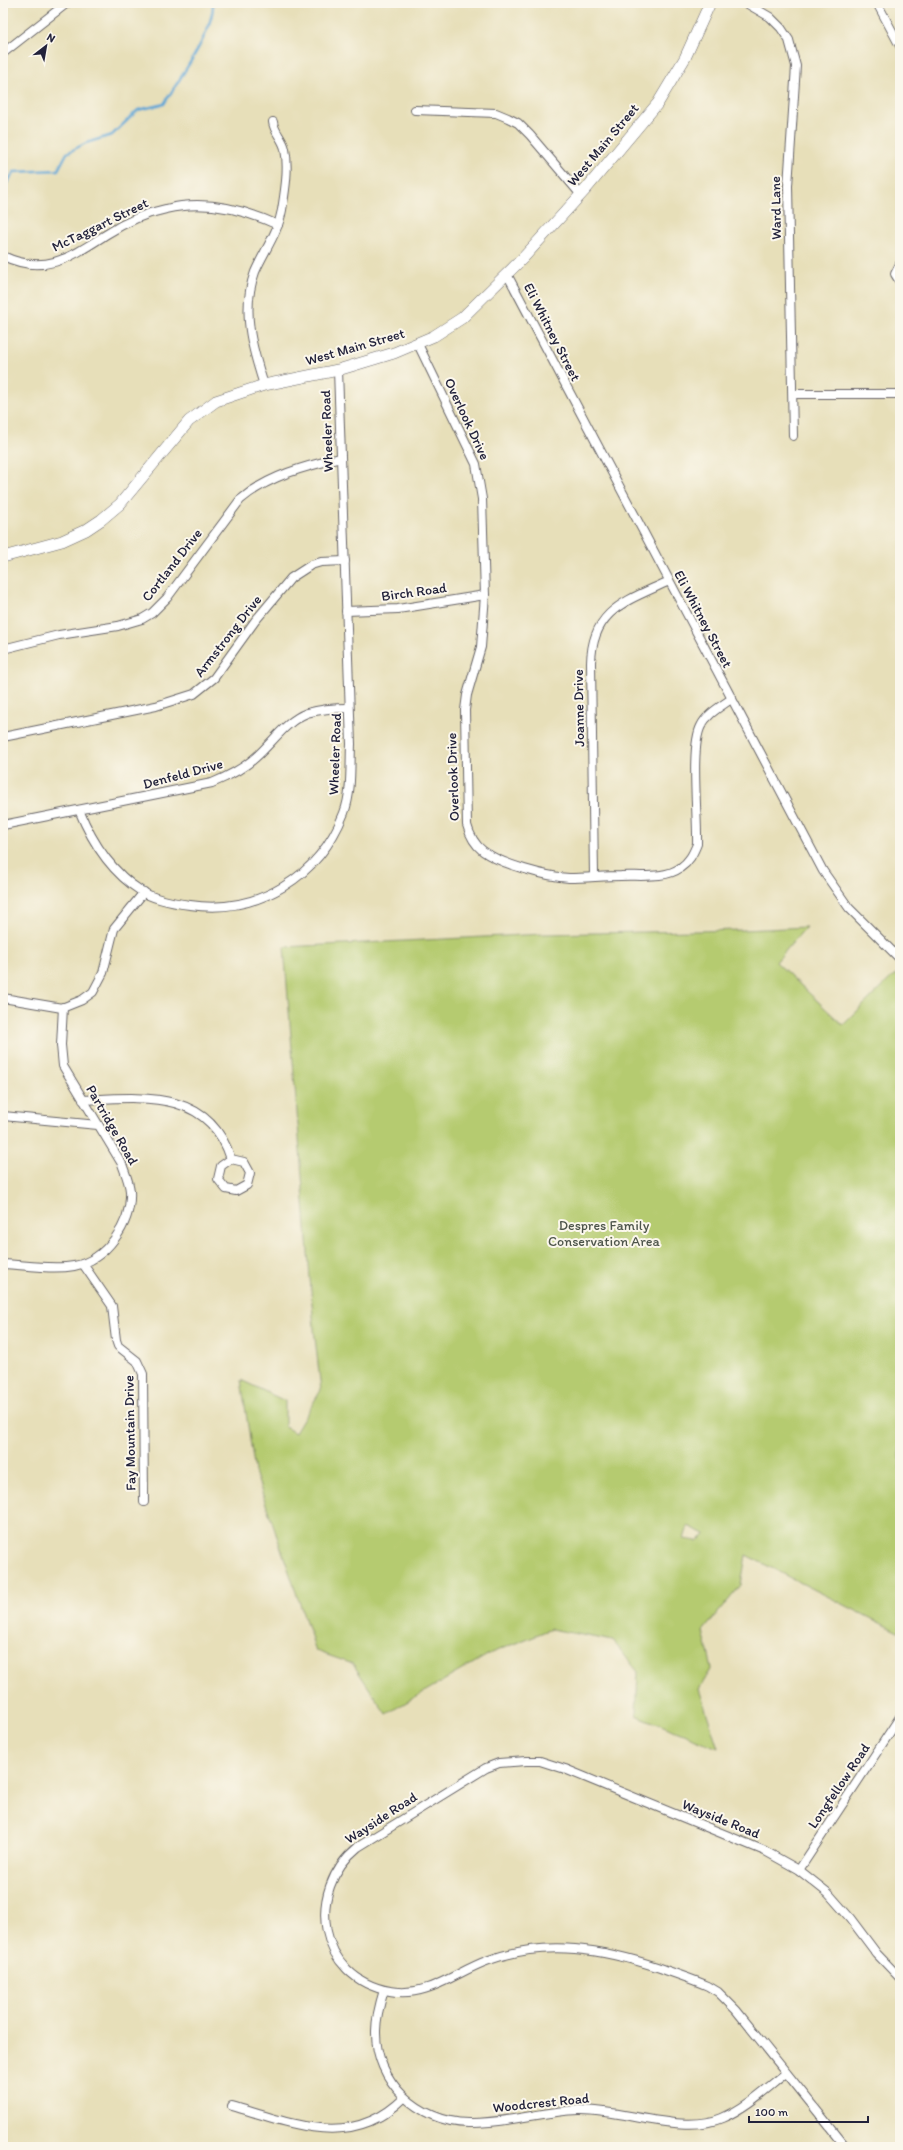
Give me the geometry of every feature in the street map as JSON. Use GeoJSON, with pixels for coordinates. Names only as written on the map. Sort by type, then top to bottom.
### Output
{"type":"FeatureCollection","features":[{"type":"Feature","properties":{"kind":"street"},"geometry":{"type":"LineString","coordinates":[[3,53],[67,3]]}},
{"type":"Feature","properties":{"kind":"street","name":"West Main Street"},"geometry":{"type":"LineString","coordinates":[[3,557],[62,541],[91,526],[120,504],[170,442],[196,415],[220,400],[264,385],[338,370],[389,355],[418,344],[462,318],[507,274],[581,195],[624,145],[670,85],[691,48],[710,3]]}},
{"type":"Feature","properties":{"kind":"street","name":"Ward Lane"},"geometry":{"type":"LineString","coordinates":[[746,3],[770,17],[781,28],[789,40],[796,66],[788,186],[793,436]]}},
{"type":"Feature","properties":{"kind":"street"},"geometry":{"type":"LineString","coordinates":[[878,3],[900,46]]}},
{"type":"Feature","properties":{"kind":"street"},"geometry":{"type":"LineString","coordinates":[[415,110],[496,113],[518,123],[581,195]]}},
{"type":"Feature","properties":{"kind":"street"},"geometry":{"type":"LineString","coordinates":[[264,385],[249,330],[248,308],[256,272],[278,225],[284,199],[286,160],[285,148],[273,126],[273,122]]}},
{"type":"Feature","properties":{"kind":"street","name":"McTaggart Street"},"geometry":{"type":"LineString","coordinates":[[3,256],[32,265],[52,263],[84,250],[107,234],[128,223],[156,212],[179,206],[206,205],[234,208],[252,213],[278,225]]}},
{"type":"Feature","properties":{"kind":"street"},"geometry":{"type":"LineString","coordinates":[[900,264],[895,274],[900,282]]}},
{"type":"Feature","properties":{"kind":"street","name":"Eli Whitney Street"},"geometry":{"type":"LineString","coordinates":[[507,274],[731,699],[830,883],[849,908],[900,959]]}},
{"type":"Feature","properties":{"kind":"street","name":"Overlook Drive"},"geometry":{"type":"LineString","coordinates":[[418,344],[476,464],[482,499],[486,595],[481,647],[467,694],[465,710],[467,826],[470,836],[484,852],[537,873],[569,878],[668,873],[680,869],[693,855],[697,844],[696,760],[698,734],[707,718],[731,699]]}},
{"type":"Feature","properties":{"kind":"street","name":"Wheeler Road"},"geometry":{"type":"LineString","coordinates":[[79,810],[87,830],[98,849],[126,880],[144,892],[180,904],[206,907],[233,906],[251,902],[279,890],[306,871],[330,842],[344,811],[350,781],[350,708],[338,370]]}},
{"type":"Feature","properties":{"kind":"street"},"geometry":{"type":"LineString","coordinates":[[793,394],[900,394]]}},
{"type":"Feature","properties":{"kind":"street","name":"Cortland Drive"},"geometry":{"type":"LineString","coordinates":[[3,649],[65,634],[118,626],[142,619],[152,613],[167,598],[224,519],[240,500],[250,491],[275,478],[317,464],[341,458]]}},
{"type":"Feature","properties":{"kind":"street","name":"Armstrong Drive"},"geometry":{"type":"LineString","coordinates":[[3,736],[156,706],[194,694],[214,678],[255,621],[291,578],[311,565],[321,562],[345,561]]}},
{"type":"Feature","properties":{"kind":"street","name":"Joanne Drive"},"geometry":{"type":"LineString","coordinates":[[594,876],[591,663],[594,636],[603,620],[620,605],[669,581]]}},
{"type":"Feature","properties":{"kind":"street","name":"Birch Road"},"geometry":{"type":"LineString","coordinates":[[346,611],[403,609],[486,595]]}},
{"type":"Feature","properties":{"kind":"street","name":"Denfeld Drive"},"geometry":{"type":"LineString","coordinates":[[3,826],[189,788],[225,778],[246,766],[294,720],[307,714],[329,709],[350,708]]}},
{"type":"Feature","properties":{"kind":"street"},"geometry":{"type":"LineString","coordinates":[[3,998],[64,1007],[82,1000],[93,992],[103,974],[114,929],[144,892]]}},
{"type":"Feature","properties":{"kind":"street","name":"Partridge Road"},"geometry":{"type":"LineString","coordinates":[[64,1007],[61,1045],[63,1066],[122,1164],[128,1179],[130,1203],[122,1227],[115,1238],[95,1258],[83,1264]]}},
{"type":"Feature","properties":{"kind":"street"},"geometry":{"type":"LineString","coordinates":[[83,1100],[141,1100],[186,1106],[206,1117],[214,1125],[228,1150],[231,1159]]}},
{"type":"Feature","properties":{"kind":"street"},"geometry":{"type":"LineString","coordinates":[[3,1116],[98,1125]]}},
{"type":"Feature","properties":{"kind":"street"},"geometry":{"type":"LineString","coordinates":[[231,1159],[244,1162],[250,1173],[247,1185],[236,1191],[224,1187],[218,1179],[220,1166],[231,1159]]}},
{"type":"Feature","properties":{"kind":"street"},"geometry":{"type":"LineString","coordinates":[[3,1264],[72,1266],[83,1264]]}},
{"type":"Feature","properties":{"kind":"street","name":"Fay Mountain Drive"},"geometry":{"type":"LineString","coordinates":[[83,1264],[112,1306],[118,1346],[137,1361],[143,1374],[144,1502]]}},
{"type":"Feature","properties":{"kind":"street","name":"Longfellow Road"},"geometry":{"type":"LineString","coordinates":[[799,1870],[900,1717]]}},
{"type":"Feature","properties":{"kind":"street","name":"Wayside Road"},"geometry":{"type":"LineString","coordinates":[[846,2147],[736,2010],[718,1992],[697,1981],[606,1952],[568,1947],[551,1947],[519,1952],[488,1960],[443,1983],[422,1990],[400,1992],[384,1990],[369,1984],[351,1972],[343,1964],[331,1945],[324,1913],[327,1891],[333,1876],[342,1862],[358,1847],[473,1774],[499,1763],[526,1761],[553,1764],[765,1851],[799,1870],[828,1893],[850,1918],[877,1954],[900,1978]]}},
{"type":"Feature","properties":{"kind":"street","name":"Woodcrest Road"},"geometry":{"type":"LineString","coordinates":[[384,1990],[377,2022],[377,2048],[387,2074],[404,2098],[431,2115],[459,2122],[479,2123],[580,2110],[696,2124],[721,2119],[737,2111],[786,2072]]}},
{"type":"Feature","properties":{"kind":"street"},"geometry":{"type":"LineString","coordinates":[[232,2106],[312,2129],[344,2131],[362,2126],[380,2118],[404,2098]]}},
{"type":"Feature","properties":{"kind":"green space","name":"Despres Family Conservation Area"},"geometry":{"type":"Polygon","coordinates":[[[806,927],[776,962],[843,1025],[895,974],[900,979],[900,1630],[898,1632],[746,1555],[741,1585],[703,1631],[712,1668],[699,1689],[718,1748],[636,1715],[638,1672],[613,1641],[551,1629],[491,1653],[386,1714],[353,1664],[316,1651],[255,1472],[241,1380],[285,1401],[285,1427],[295,1433],[321,1390],[314,1329],[284,947],[544,934],[745,930],[806,927]],[[688,1526],[684,1539],[697,1541],[705,1534],[688,1526]]]}},
{"type":"Feature","properties":{"kind":"waterway"},"geometry":{"type":"LineString","coordinates":[[3,189],[14,172],[58,170],[67,153],[86,143],[112,135],[138,110],[164,104],[202,41],[212,15],[213,3]]}}]}
